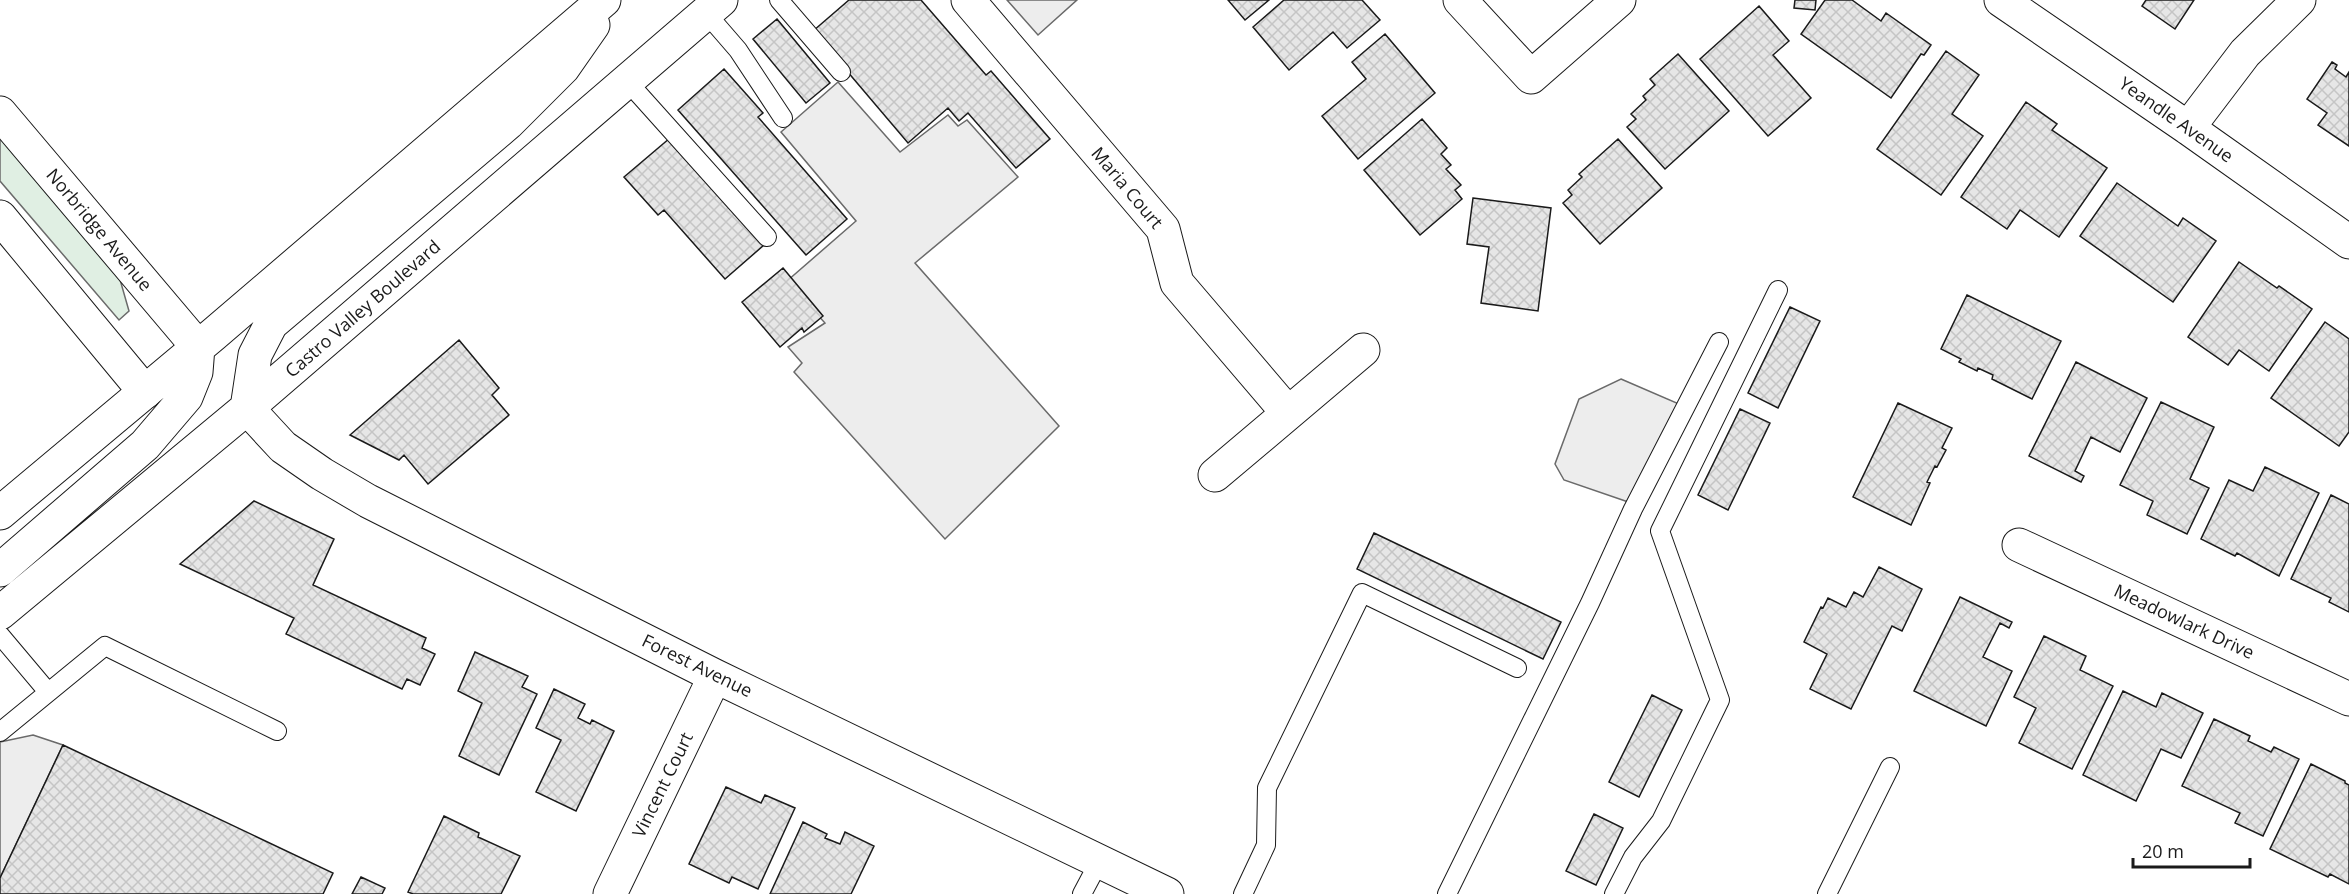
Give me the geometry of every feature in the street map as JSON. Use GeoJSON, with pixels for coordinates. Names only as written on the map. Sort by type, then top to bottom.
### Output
{"type":"FeatureCollection","features":[{"type":"Feature","properties":{"kind":"street"},"geometry":{"type":"LineString","coordinates":[[0,513],[604,0]]}},
{"type":"Feature","properties":{"kind":"street"},"geometry":{"type":"LineString","coordinates":[[247,408],[255,355],[271,324],[508,123],[563,68],[610,0]]}},
{"type":"Feature","properties":{"kind":"street","name":"Maria Court"},"geometry":{"type":"LineString","coordinates":[[968,0],[1163,229],[1177,283],[1288,413]]}},
{"type":"Feature","properties":{"kind":"street"},"geometry":{"type":"LineString","coordinates":[[1460,0],[1531,77],[1619,0]]}},
{"type":"Feature","properties":{"kind":"street","name":"Yeandle Avenue"},"geometry":{"type":"LineString","coordinates":[[2001,0],[2349,242]]}},
{"type":"Feature","properties":{"kind":"street"},"geometry":{"type":"LineString","coordinates":[[2188,128],[2244,53],[2299,0]]}},
{"type":"Feature","properties":{"kind":"street","name":"Castro Valley Boulevard"},"geometry":{"type":"LineString","coordinates":[[0,613],[247,408],[714,7]]}},
{"type":"Feature","properties":{"kind":"street","name":"Norbridge Avenue"},"geometry":{"type":"LineString","coordinates":[[0,112],[198,347]]}},
{"type":"Feature","properties":{"kind":"street"},"geometry":{"type":"LineString","coordinates":[[0,217],[145,392]]}},
{"type":"Feature","properties":{"kind":"street"},"geometry":{"type":"LineString","coordinates":[[0,570],[145,445],[186,397],[196,372],[198,347]]}},
{"type":"Feature","properties":{"kind":"street"},"geometry":{"type":"LineString","coordinates":[[1215,476],[1363,350]]}},
{"type":"Feature","properties":{"kind":"street","name":"Forest Avenue"},"geometry":{"type":"LineString","coordinates":[[247,408],[283,447],[322,474],[368,501],[715,676],[1167,894]]}},
{"type":"Feature","properties":{"kind":"street","name":"Meadowlark Drive"},"geometry":{"type":"LineString","coordinates":[[2019,545],[2349,699]]}},
{"type":"Feature","properties":{"kind":"street","name":"Vincent Court"},"geometry":{"type":"LineString","coordinates":[[610,894],[715,676]]}},
{"type":"Feature","properties":{"kind":"lane"},"geometry":{"type":"LineString","coordinates":[[779,0],[842,72]]}},
{"type":"Feature","properties":{"kind":"lane"},"geometry":{"type":"LineString","coordinates":[[714,7],[738,50],[783,118]]}},
{"type":"Feature","properties":{"kind":"lane"},"geometry":{"type":"LineString","coordinates":[[627,81],[767,237]]}},
{"type":"Feature","properties":{"kind":"lane"},"geometry":{"type":"LineString","coordinates":[[1614,894],[1633,857],[1661,821],[1720,700],[1660,531],[1778,290]]}},
{"type":"Feature","properties":{"kind":"lane"},"geometry":{"type":"LineString","coordinates":[[1447,894],[1590,603],[1633,509],[1719,342]]}},
{"type":"Feature","properties":{"kind":"lane"},"geometry":{"type":"LineString","coordinates":[[1244,894],[1266,845],[1267,788],[1362,593],[1517,668]]}},
{"type":"Feature","properties":{"kind":"lane"},"geometry":{"type":"LineString","coordinates":[[0,635],[48,692]]}},
{"type":"Feature","properties":{"kind":"lane"},"geometry":{"type":"LineString","coordinates":[[0,732],[105,646],[277,730]]}},
{"type":"Feature","properties":{"kind":"lane"},"geometry":{"type":"LineString","coordinates":[[1827,894],[1890,767]]}},
{"type":"Feature","properties":{"kind":"lane"},"geometry":{"type":"LineString","coordinates":[[1082,894],[1100,860]]}},
{"type":"Feature","properties":{"kind":"green space"},"geometry":{"type":"Polygon","coordinates":[[[0,131],[119,276],[129,311],[119,320],[0,181],[0,131]]]}},
{"type":"Feature","properties":{"kind":"shaded area"},"geometry":{"type":"Polygon","coordinates":[[[1007,0],[1077,0],[1038,35],[1007,0]]]}},
{"type":"Feature","properties":{"kind":"shaded area"},"geometry":{"type":"Polygon","coordinates":[[[838,82],[900,152],[948,115],[958,126],[967,120],[1018,177],[915,263],[1059,426],[945,539],[794,372],[802,363],[788,347],[825,323],[787,281],[856,221],[781,132],[838,82]]]}},
{"type":"Feature","properties":{"kind":"shaded area"},"geometry":{"type":"Polygon","coordinates":[[[1621,379],[1693,410],[1640,506],[1564,480],[1555,464],[1579,399],[1621,379]]]}},
{"type":"Feature","properties":{"kind":"shaded area"},"geometry":{"type":"Polygon","coordinates":[[[33,735],[63,745],[0,878],[0,742],[33,735]]]}},
{"type":"Feature","properties":{"kind":"building"},"geometry":{"type":"Polygon","coordinates":[[[849,0],[921,0],[986,75],[991,71],[1050,139],[1016,168],[968,113],[959,121],[948,108],[908,143],[813,31],[849,0]]]}},
{"type":"Feature","properties":{"kind":"building"},"geometry":{"type":"Polygon","coordinates":[[[1228,0],[1269,0],[1245,20],[1228,0]]]}},
{"type":"Feature","properties":{"kind":"building"},"geometry":{"type":"Polygon","coordinates":[[[1284,0],[1362,0],[1380,20],[1347,48],[1333,32],[1289,70],[1253,27],[1284,0]]]}},
{"type":"Feature","properties":{"kind":"building"},"geometry":{"type":"Polygon","coordinates":[[[1795,0],[1816,0],[1815,10],[1794,8],[1795,0]]]}},
{"type":"Feature","properties":{"kind":"building"},"geometry":{"type":"Polygon","coordinates":[[[1825,0],[1852,0],[1881,21],[1886,13],[1931,45],[1924,55],[1921,54],[1891,98],[1801,34],[1825,0]]]}},
{"type":"Feature","properties":{"kind":"building"},"geometry":{"type":"Polygon","coordinates":[[[2146,0],[2194,0],[2175,29],[2142,6],[2146,0]]]}},
{"type":"Feature","properties":{"kind":"building"},"geometry":{"type":"Polygon","coordinates":[[[1759,6],[1789,41],[1773,55],[1811,98],[1768,136],[1700,59],[1759,6]]]}},
{"type":"Feature","properties":{"kind":"building"},"geometry":{"type":"Polygon","coordinates":[[[777,19],[830,83],[806,103],[753,39],[777,19]]]}},
{"type":"Feature","properties":{"kind":"building"},"geometry":{"type":"Polygon","coordinates":[[[1385,34],[1435,93],[1358,159],[1322,116],[1366,79],[1352,62],[1385,34]]]}},
{"type":"Feature","properties":{"kind":"building"},"geometry":{"type":"Polygon","coordinates":[[[1946,51],[1979,75],[1952,114],[1983,136],[1941,195],[1877,149],[1946,51]]]}},
{"type":"Feature","properties":{"kind":"building"},"geometry":{"type":"Polygon","coordinates":[[[1678,54],[1729,111],[1665,169],[1627,127],[1636,119],[1631,114],[1646,100],[1643,96],[1655,85],[1650,79],[1678,54]]]}},
{"type":"Feature","properties":{"kind":"building"},"geometry":{"type":"Polygon","coordinates":[[[2332,62],[2337,65],[2335,69],[2346,77],[2349,72],[2349,146],[2318,125],[2327,113],[2307,99],[2332,62]]]}},
{"type":"Feature","properties":{"kind":"building"},"geometry":{"type":"Polygon","coordinates":[[[724,69],[763,113],[758,117],[847,219],[806,255],[678,110],[724,69]]]}},
{"type":"Feature","properties":{"kind":"building"},"geometry":{"type":"Polygon","coordinates":[[[2026,102],[2057,124],[2052,130],[2107,168],[2059,237],[2020,210],[2007,229],[1961,197],[2026,102]]]}},
{"type":"Feature","properties":{"kind":"building"},"geometry":{"type":"Polygon","coordinates":[[[1422,119],[1447,148],[1441,154],[1451,165],[1446,169],[1461,185],[1455,190],[1462,199],[1420,235],[1364,170],[1422,119]]]}},
{"type":"Feature","properties":{"kind":"building"},"geometry":{"type":"Polygon","coordinates":[[[670,138],[764,245],[725,279],[664,210],[658,215],[624,177],[670,138]]]}},
{"type":"Feature","properties":{"kind":"building"},"geometry":{"type":"Polygon","coordinates":[[[1618,139],[1662,188],[1600,244],[1563,203],[1572,195],[1568,190],[1582,177],[1579,174],[1618,139]]]}},
{"type":"Feature","properties":{"kind":"building"},"geometry":{"type":"Polygon","coordinates":[[[2117,183],[2178,226],[2183,218],[2216,241],[2173,302],[2080,236],[2117,183]]]}},
{"type":"Feature","properties":{"kind":"building"},"geometry":{"type":"Polygon","coordinates":[[[1473,198],[1551,208],[1538,311],[1481,303],[1489,247],[1467,244],[1473,198]]]}},
{"type":"Feature","properties":{"kind":"building"},"geometry":{"type":"Polygon","coordinates":[[[2239,262],[2312,309],[2269,371],[2239,350],[2228,365],[2188,337],[2239,262]]]}},
{"type":"Feature","properties":{"kind":"building"},"geometry":{"type":"Polygon","coordinates":[[[783,268],[823,316],[804,332],[802,328],[780,347],[742,302],[783,268]]]}},
{"type":"Feature","properties":{"kind":"building"},"geometry":{"type":"Polygon","coordinates":[[[1967,295],[2061,341],[2032,399],[1992,379],[1993,375],[1978,368],[1977,371],[1959,362],[1961,359],[1941,349],[1967,295]]]}},
{"type":"Feature","properties":{"kind":"building"},"geometry":{"type":"Polygon","coordinates":[[[1790,307],[1820,321],[1778,408],[1748,393],[1790,307]]]}},
{"type":"Feature","properties":{"kind":"building"},"geometry":{"type":"Polygon","coordinates":[[[2325,322],[2349,339],[2349,432],[2339,446],[2271,398],[2325,322]]]}},
{"type":"Feature","properties":{"kind":"building"},"geometry":{"type":"Polygon","coordinates":[[[459,340],[499,388],[492,395],[509,415],[428,484],[404,455],[399,460],[350,435],[459,340]]]}},
{"type":"Feature","properties":{"kind":"building"},"geometry":{"type":"Polygon","coordinates":[[[2076,362],[2147,398],[2120,452],[2091,437],[2075,471],[2084,476],[2081,482],[2029,456],[2076,362]]]}},
{"type":"Feature","properties":{"kind":"building"},"geometry":{"type":"Polygon","coordinates":[[[2161,402],[2214,427],[2190,479],[2209,488],[2187,534],[2147,515],[2153,501],[2120,485],[2161,402]]]}},
{"type":"Feature","properties":{"kind":"building"},"geometry":{"type":"Polygon","coordinates":[[[1898,403],[1952,428],[1942,448],[1946,450],[1927,482],[1930,483],[1911,525],[1853,497],[1898,403]]]}},
{"type":"Feature","properties":{"kind":"building"},"geometry":{"type":"Polygon","coordinates":[[[1740,409],[1770,423],[1728,510],[1698,495],[1740,409]]]}},
{"type":"Feature","properties":{"kind":"building"},"geometry":{"type":"Polygon","coordinates":[[[2265,467],[2319,493],[2279,576],[2237,553],[2235,556],[2201,539],[2229,480],[2253,491],[2265,467]]]}},
{"type":"Feature","properties":{"kind":"building"},"geometry":{"type":"Polygon","coordinates":[[[2331,495],[2349,504],[2349,612],[2329,602],[2331,598],[2291,579],[2331,495]]]}},
{"type":"Feature","properties":{"kind":"building"},"geometry":{"type":"Polygon","coordinates":[[[254,501],[334,539],[313,585],[426,638],[422,648],[435,654],[420,685],[407,679],[402,689],[286,634],[294,618],[180,564],[254,501]]]}},
{"type":"Feature","properties":{"kind":"building"},"geometry":{"type":"Polygon","coordinates":[[[1374,533],[1561,622],[1543,659],[1357,569],[1374,533]]]}},
{"type":"Feature","properties":{"kind":"building"},"geometry":{"type":"Polygon","coordinates":[[[1879,567],[1922,589],[1902,631],[1892,626],[1851,709],[1810,689],[1827,654],[1804,642],[1821,607],[1823,608],[1828,598],[1846,607],[1854,592],[1863,597],[1879,567]]]}},
{"type":"Feature","properties":{"kind":"building"},"geometry":{"type":"Polygon","coordinates":[[[1960,597],[2012,622],[2009,628],[2000,623],[1983,657],[2012,671],[1986,726],[1914,691],[1960,597]]]}},
{"type":"Feature","properties":{"kind":"building"},"geometry":{"type":"Polygon","coordinates":[[[2044,636],[2086,656],[2080,670],[2113,686],[2072,769],[2019,743],[2036,708],[2014,697],[2044,636]]]}},
{"type":"Feature","properties":{"kind":"building"},"geometry":{"type":"Polygon","coordinates":[[[475,652],[528,676],[522,687],[537,694],[499,775],[459,756],[482,703],[458,691],[475,652]]]}},
{"type":"Feature","properties":{"kind":"building"},"geometry":{"type":"Polygon","coordinates":[[[554,689],[585,704],[578,718],[590,724],[592,720],[614,731],[576,811],[536,792],[561,740],[536,728],[554,689]]]}},
{"type":"Feature","properties":{"kind":"building"},"geometry":{"type":"Polygon","coordinates":[[[2123,691],[2156,707],[2162,693],[2203,713],[2181,758],[2161,749],[2136,801],[2083,775],[2123,691]]]}},
{"type":"Feature","properties":{"kind":"building"},"geometry":{"type":"Polygon","coordinates":[[[1652,695],[1682,710],[1639,797],[1609,782],[1652,695]]]}},
{"type":"Feature","properties":{"kind":"building"},"geometry":{"type":"Polygon","coordinates":[[[2214,719],[2250,736],[2248,741],[2271,752],[2274,747],[2299,759],[2263,836],[2235,823],[2240,813],[2182,786],[2214,719]]]}},
{"type":"Feature","properties":{"kind":"building"},"geometry":{"type":"Polygon","coordinates":[[[63,745],[333,873],[323,894],[0,894],[0,878],[63,745]]]}},
{"type":"Feature","properties":{"kind":"building"},"geometry":{"type":"Polygon","coordinates":[[[2311,764],[2349,785],[2349,884],[2330,874],[2328,877],[2270,849],[2311,764]]]}},
{"type":"Feature","properties":{"kind":"building"},"geometry":{"type":"Polygon","coordinates":[[[726,787],[761,803],[765,795],[795,808],[758,889],[732,877],[729,883],[689,864],[726,787]]]}},
{"type":"Feature","properties":{"kind":"building"},"geometry":{"type":"Polygon","coordinates":[[[1594,814],[1623,828],[1596,885],[1566,871],[1594,814]]]}},
{"type":"Feature","properties":{"kind":"building"},"geometry":{"type":"Polygon","coordinates":[[[444,816],[479,833],[478,837],[520,856],[501,894],[413,894],[408,892],[444,816]]]}},
{"type":"Feature","properties":{"kind":"building"},"geometry":{"type":"Polygon","coordinates":[[[803,822],[827,834],[825,838],[840,844],[845,832],[874,846],[851,894],[770,894],[803,822]]]}},
{"type":"Feature","properties":{"kind":"building"},"geometry":{"type":"Polygon","coordinates":[[[361,877],[385,888],[382,894],[352,894],[361,877]]]}}]}
